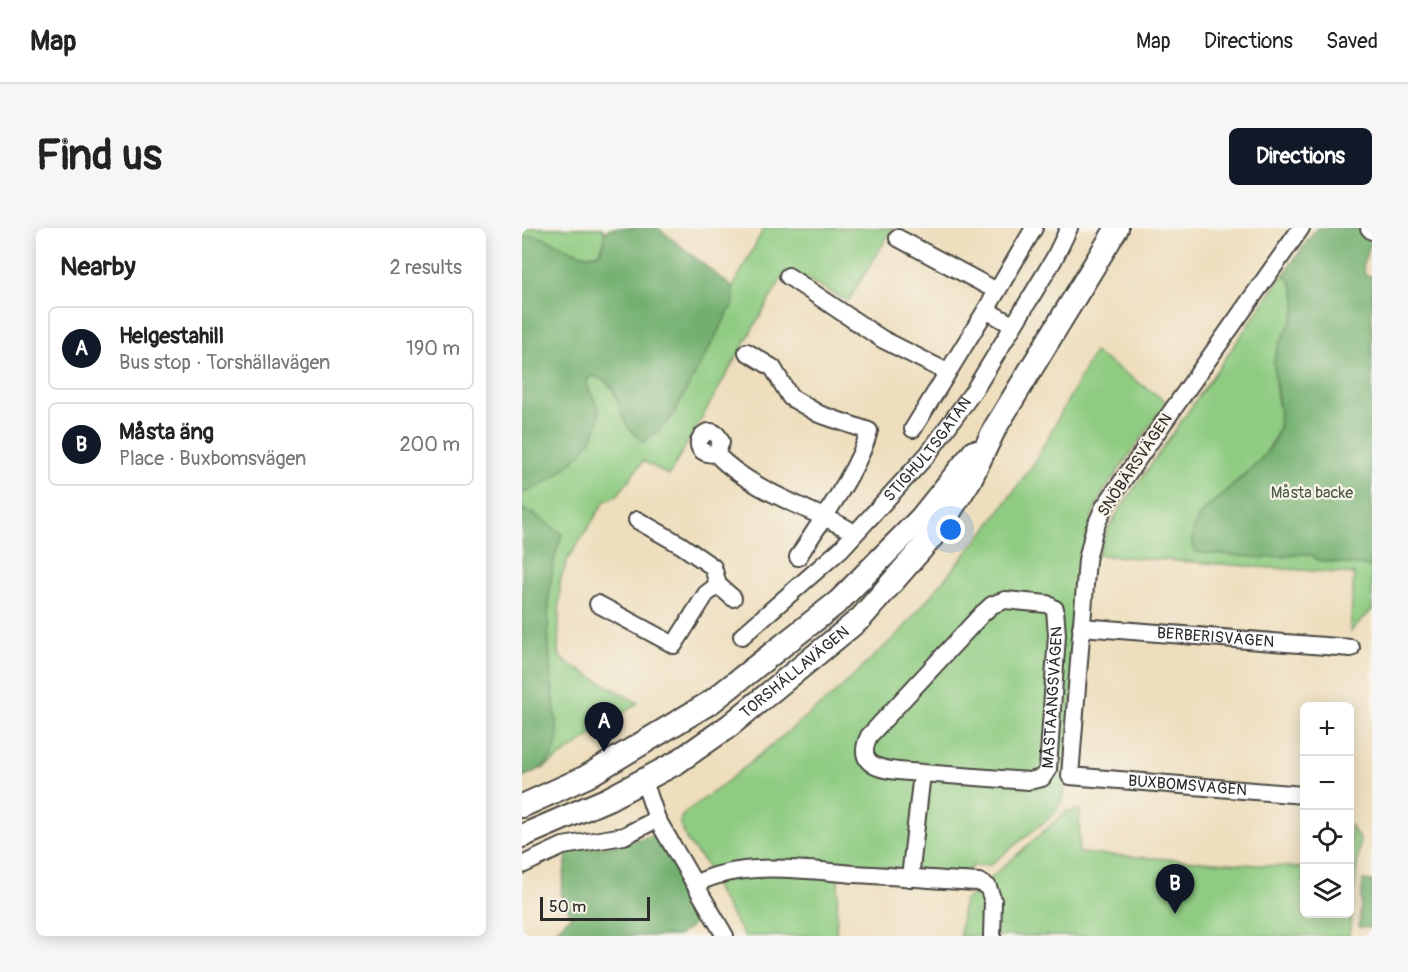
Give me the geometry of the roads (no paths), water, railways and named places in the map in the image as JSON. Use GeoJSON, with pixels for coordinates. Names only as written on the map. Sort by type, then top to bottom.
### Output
{"type":"FeatureCollection","features":[{"type":"Feature","properties":{"kind":"main road","name":"TORSHÄLLAVÄGEN"},"geometry":{"type":"LineString","coordinates":[[522,836],[644,781],[676,763],[729,726],[861,618],[938,530],[970,480],[995,428],[1117,228]]}},
{"type":"Feature","properties":{"kind":"main road","name":"TORSHÄLLAVÄGEN"},"geometry":{"type":"LineString","coordinates":[[522,806],[586,777],[711,702],[840,601],[921,518],[958,470],[995,428]]}},
{"type":"Feature","properties":{"kind":"main road"},"geometry":{"type":"LineString","coordinates":[[626,753],[644,781]]}},
{"type":"Feature","properties":{"kind":"street"},"geometry":{"type":"LineString","coordinates":[[913,429],[1034,228]]}},
{"type":"Feature","properties":{"kind":"street","name":"STIGHULTSGATAN"},"geometry":{"type":"LineString","coordinates":[[742,636],[841,549],[928,454],[975,389],[1054,259],[1069,228]]}},
{"type":"Feature","properties":{"kind":"street","name":"SNÖBÄRSVÄGEN"},"geometry":{"type":"LineString","coordinates":[[1070,776],[1081,627],[1089,547],[1094,530],[1104,507],[1301,228]]}},
{"type":"Feature","properties":{"kind":"street"},"geometry":{"type":"LineString","coordinates":[[898,238],[997,291]]}},
{"type":"Feature","properties":{"kind":"street"},"geometry":{"type":"LineString","coordinates":[[788,276],[882,339],[947,372]]}},
{"type":"Feature","properties":{"kind":"street"},"geometry":{"type":"LineString","coordinates":[[986,310],[1006,322]]}},
{"type":"Feature","properties":{"kind":"street"},"geometry":{"type":"LineString","coordinates":[[747,352],[773,368],[790,397],[819,414],[869,430],[865,444],[849,475],[798,557]]}},
{"type":"Feature","properties":{"kind":"street"},"geometry":{"type":"LineString","coordinates":[[716,454],[727,465],[770,492],[848,529]]}},
{"type":"Feature","properties":{"kind":"street"},"geometry":{"type":"LineString","coordinates":[[637,520],[681,545],[712,567],[717,585],[733,598]]}},
{"type":"Feature","properties":{"kind":"street"},"geometry":{"type":"LineString","coordinates":[[598,604],[674,645],[706,594],[717,585]]}},
{"type":"Feature","properties":{"kind":"street","name":"MÅSTAÄNGSVÄGEN"},"geometry":{"type":"LineString","coordinates":[[1005,600],[1047,604],[1055,609],[1057,635],[1048,769],[1042,778],[1029,781],[922,773],[876,767],[868,762],[864,756],[864,747],[869,736],[992,605],[1005,600]]}},
{"type":"Feature","properties":{"kind":"street","name":"BERBERISVÄGEN"},"geometry":{"type":"LineString","coordinates":[[1081,627],[1351,648]]}},
{"type":"Feature","properties":{"kind":"street"},"geometry":{"type":"LineString","coordinates":[[910,878],[922,773]]}},
{"type":"Feature","properties":{"kind":"street","name":"BUXBOMSVÄGEN"},"geometry":{"type":"LineString","coordinates":[[1070,776],[1300,795]]}},
{"type":"Feature","properties":{"kind":"street"},"geometry":{"type":"LineString","coordinates":[[644,781],[657,819],[725,936]]}},
{"type":"Feature","properties":{"kind":"street"},"geometry":{"type":"LineString","coordinates":[[522,865],[562,846],[624,836],[657,819]]}},
{"type":"Feature","properties":{"kind":"street"},"geometry":{"type":"LineString","coordinates":[[695,884],[710,876],[727,872],[785,868],[979,882],[988,887],[993,901],[992,936]]}},
{"type":"Feature","properties":{"kind":"place","name":"Helgestahill"},"geometry":{"type":"Point","coordinates":[604,752]}},
{"type":"Feature","properties":{"kind":"place","name":"Måsta äng"},"geometry":{"type":"Point","coordinates":[1175,914]}},
{"type":"Feature","properties":{"kind":"park label","name":"Måsta backe"},"geometry":{"type":"Point","coordinates":[1312,493]}}]}
